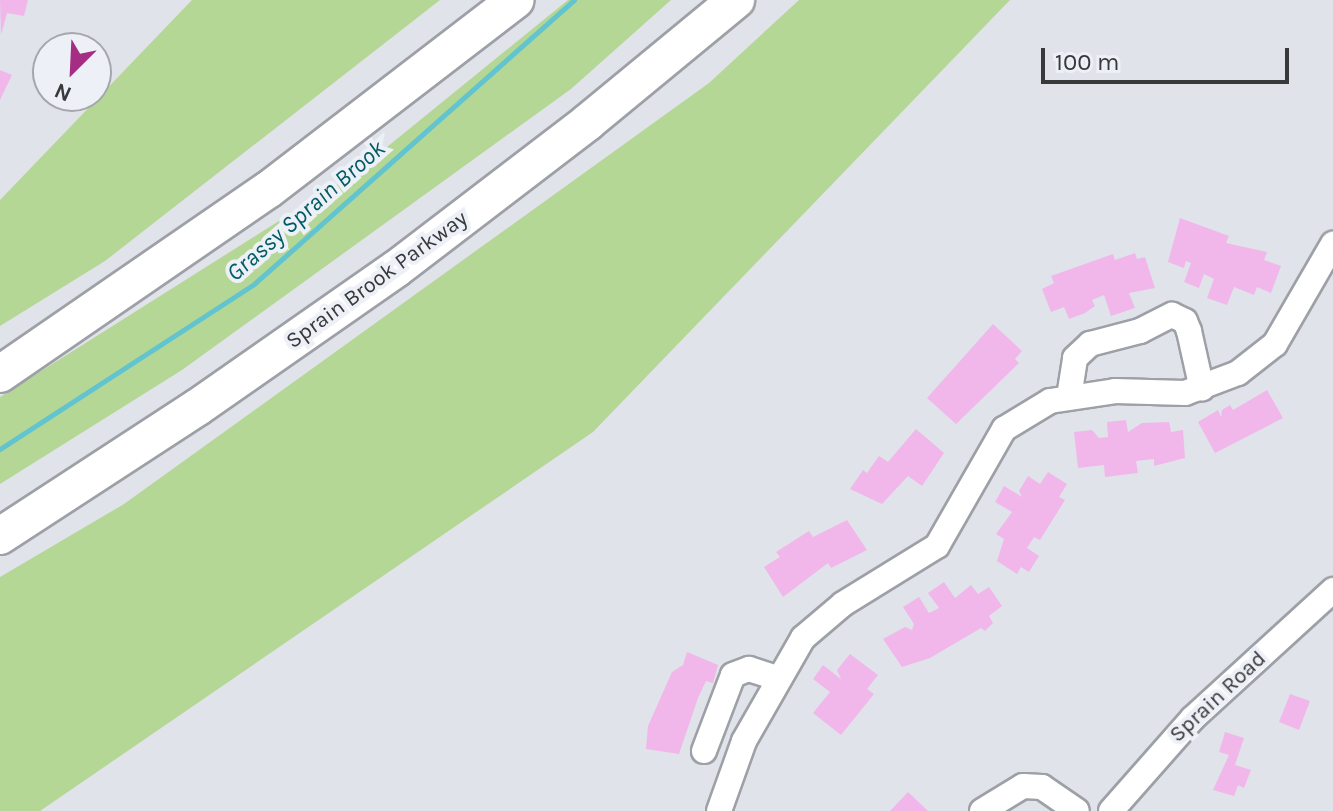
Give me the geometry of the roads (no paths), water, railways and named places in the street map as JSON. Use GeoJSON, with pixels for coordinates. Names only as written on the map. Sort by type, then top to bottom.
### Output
{"type":"FeatureCollection","features":[{"type":"Feature","properties":{"kind":"highway"},"geometry":{"type":"LineString","coordinates":[[0,374],[268,190],[516,0]]}},
{"type":"Feature","properties":{"kind":"highway","name":"Sprain Brook Parkway"},"geometry":{"type":"LineString","coordinates":[[0,536],[198,407],[396,269],[588,122],[736,0]]}},
{"type":"Feature","properties":{"kind":"street"},"geometry":{"type":"LineString","coordinates":[[719,811],[744,741],[777,678],[817,624],[937,546],[1004,429],[1050,401],[1069,397],[1202,389],[1238,373],[1275,344],[1333,244]]}},
{"type":"Feature","properties":{"kind":"street"},"geometry":{"type":"LineString","coordinates":[[1069,397],[1075,358],[1090,344],[1140,331],[1172,315],[1185,321],[1202,389]]}},
{"type":"Feature","properties":{"kind":"street","name":"Sprain Road"},"geometry":{"type":"LineString","coordinates":[[1111,811],[1193,718],[1333,590]]}},
{"type":"Feature","properties":{"kind":"street"},"geometry":{"type":"LineString","coordinates":[[704,751],[733,675],[749,669],[777,678]]}},
{"type":"Feature","properties":{"kind":"street"},"geometry":{"type":"LineString","coordinates":[[992,805],[1052,797],[1077,811]]}},
{"type":"Feature","properties":{"kind":"waterway","name":"Grassy Sprain Brook"},"geometry":{"type":"LineString","coordinates":[[0,449],[254,284],[574,0]]}}]}
